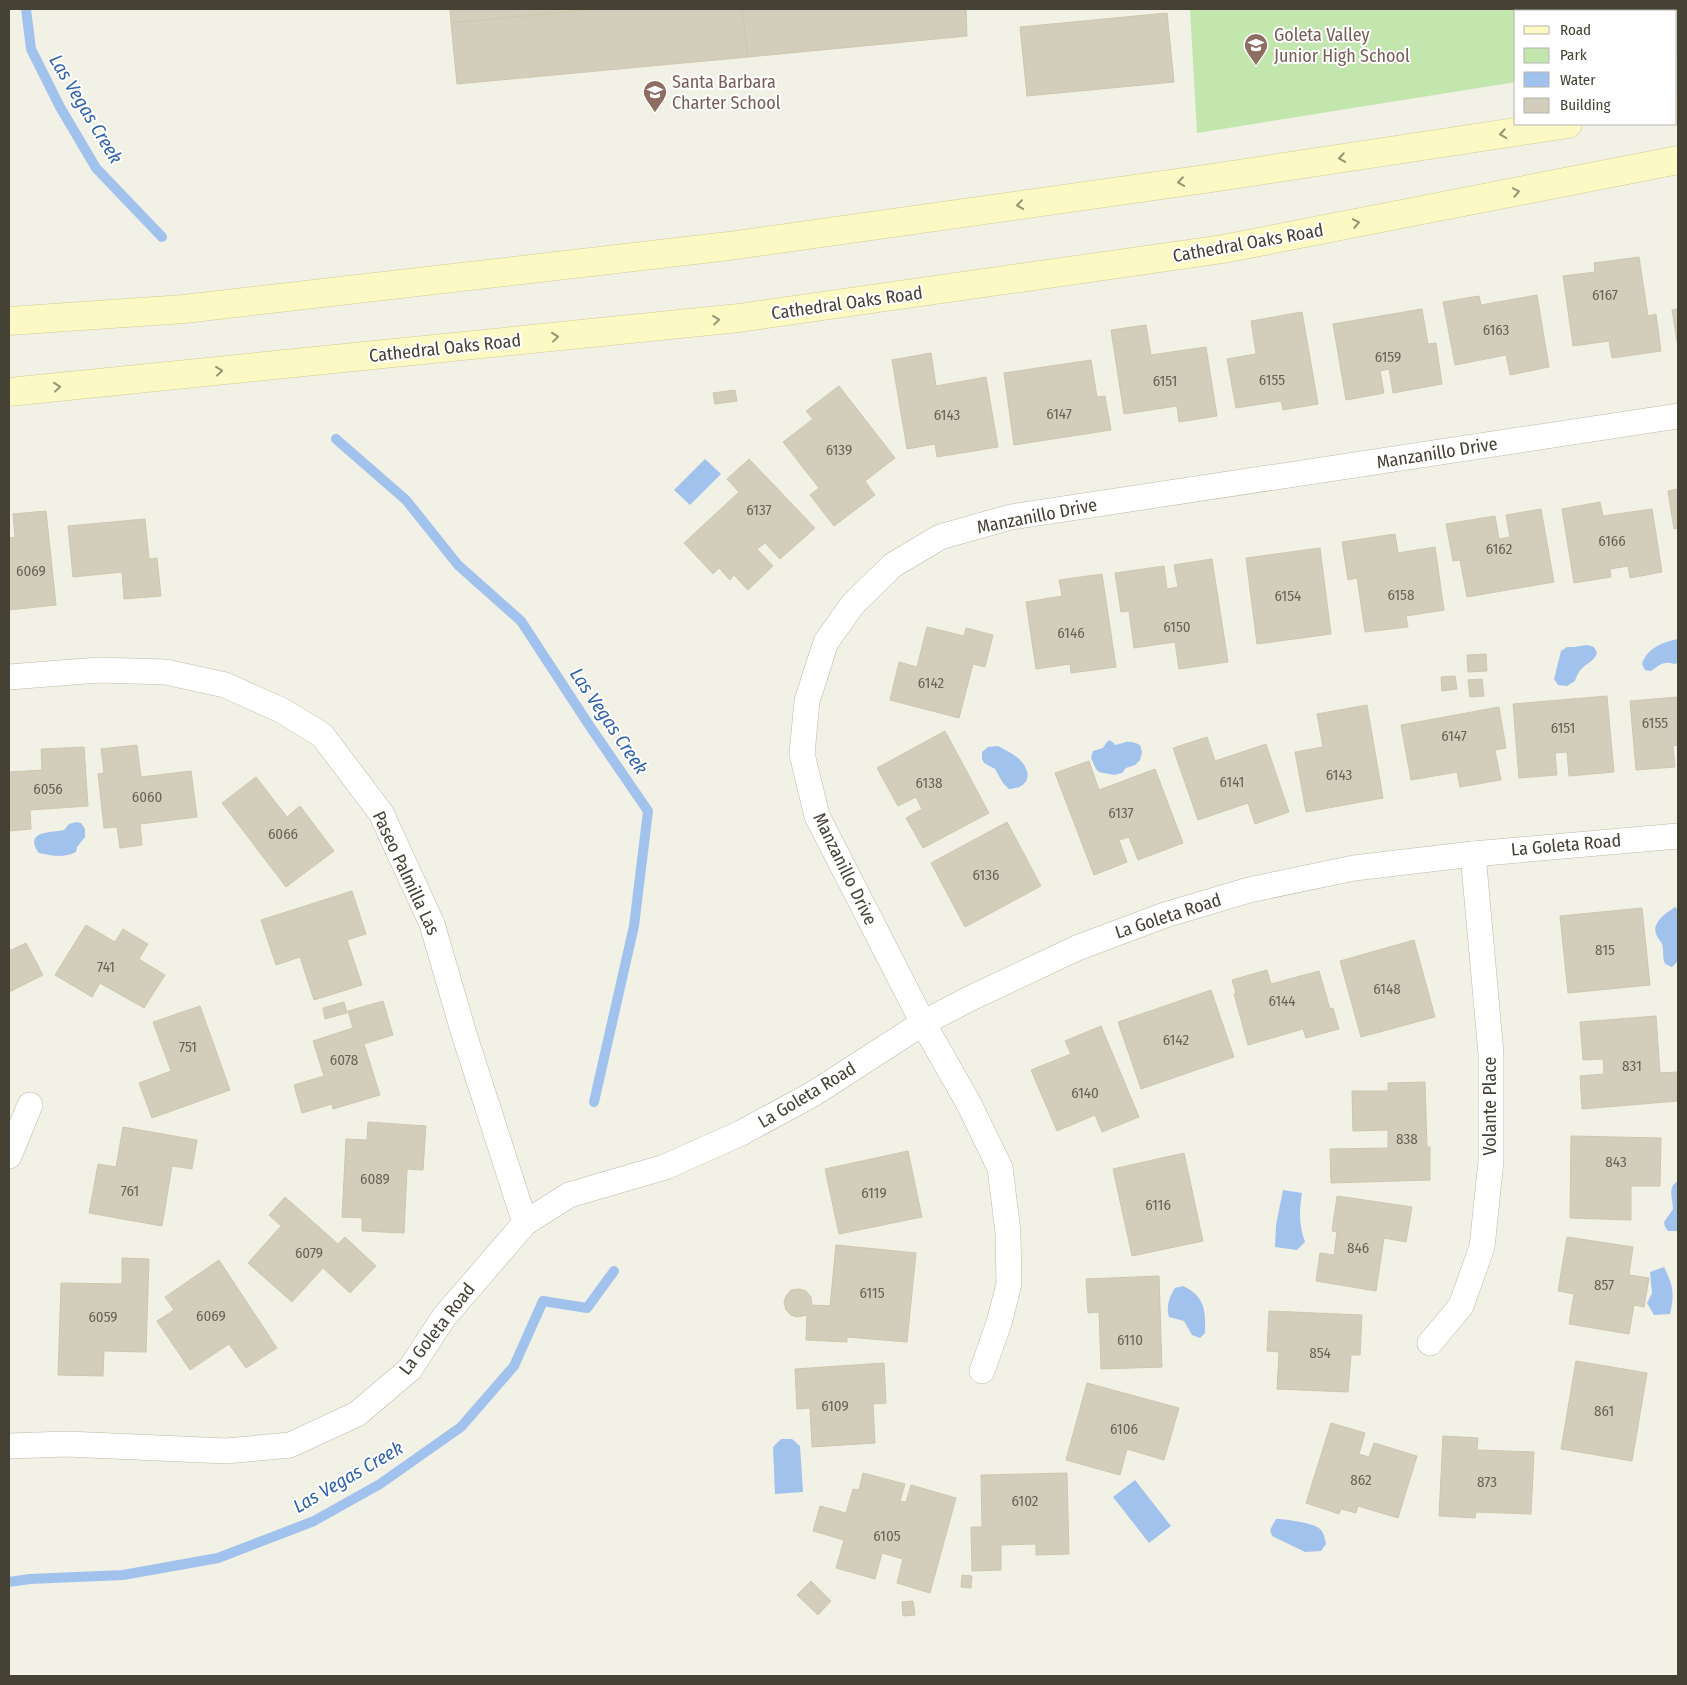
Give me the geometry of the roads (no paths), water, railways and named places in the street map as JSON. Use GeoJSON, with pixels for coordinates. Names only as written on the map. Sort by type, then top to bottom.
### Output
{"type":"FeatureCollection","features":[{"type":"Feature","properties":{"kind":"main road"},"geometry":{"type":"LineString","coordinates":[[9,321],[203,307],[729,246],[1212,178],[1561,125]]}},
{"type":"Feature","properties":{"kind":"main road","name":"Cathedral Oaks Road"},"geometry":{"type":"LineString","coordinates":[[9,392],[739,318],[1223,249],[1678,160]]}},
{"type":"Feature","properties":{"kind":"street","name":"Manzanillo Drive"},"geometry":{"type":"LineString","coordinates":[[982,1370],[999,1323],[1009,1284],[1008,1232],[1000,1168],[969,1104],[923,1023],[817,816],[802,754],[807,701],[826,642],[853,604],[893,565],[940,537],[1011,517],[1678,416]]}},
{"type":"Feature","properties":{"kind":"street","name":"Paseo Palmilla Las"},"geometry":{"type":"LineString","coordinates":[[9,677],[99,670],[166,672],[225,685],[281,710],[322,735],[381,813],[432,924],[464,1034],[525,1222]]}},
{"type":"Feature","properties":{"kind":"street","name":"La Goleta Road"},"geometry":{"type":"LineString","coordinates":[[9,1446],[67,1444],[226,1451],[290,1445],[357,1414],[410,1369],[444,1317],[525,1222],[569,1195],[665,1167],[741,1133],[813,1094],[923,1023],[1001,983],[1077,948],[1165,915],[1249,890],[1354,868],[1473,854],[1678,836]]}},
{"type":"Feature","properties":{"kind":"street","name":"Volante Place"},"geometry":{"type":"LineString","coordinates":[[1430,1343],[1461,1306],[1482,1247],[1491,1162],[1491,1054],[1473,854]]}},
{"type":"Feature","properties":{"kind":"street"},"geometry":{"type":"LineString","coordinates":[[9,1156],[30,1105]]}},
{"type":"Feature","properties":{"kind":"water"},"geometry":{"type":"Polygon","coordinates":[[[705,459],[721,474],[690,505],[674,490],[705,459]]]}},
{"type":"Feature","properties":{"kind":"water"},"geometry":{"type":"Polygon","coordinates":[[[1678,639],[1678,663],[1664,663],[1651,671],[1645,670],[1642,664],[1644,658],[1652,650],[1661,644],[1678,639]]]}},
{"type":"Feature","properties":{"kind":"water"},"geometry":{"type":"Polygon","coordinates":[[[1587,645],[1594,647],[1597,653],[1593,660],[1580,670],[1575,681],[1567,686],[1558,685],[1554,679],[1561,651],[1567,647],[1587,645]]]}},
{"type":"Feature","properties":{"kind":"water"},"geometry":{"type":"Polygon","coordinates":[[[1109,740],[1115,745],[1129,742],[1140,745],[1142,752],[1140,760],[1135,765],[1126,768],[1122,773],[1114,775],[1099,772],[1091,758],[1093,751],[1103,748],[1109,740]]]}},
{"type":"Feature","properties":{"kind":"water"},"geometry":{"type":"Polygon","coordinates":[[[998,746],[1019,759],[1026,769],[1027,778],[1021,786],[1009,789],[995,769],[984,763],[982,752],[988,747],[998,746]]]}},
{"type":"Feature","properties":{"kind":"water"},"geometry":{"type":"Polygon","coordinates":[[[81,823],[85,829],[85,837],[77,847],[76,852],[58,856],[39,853],[34,840],[37,836],[64,830],[69,824],[81,823]]]}},
{"type":"Feature","properties":{"kind":"water"},"geometry":{"type":"Polygon","coordinates":[[[1675,907],[1678,909],[1678,961],[1672,967],[1665,964],[1662,944],[1655,930],[1661,918],[1675,907]]]}},
{"type":"Feature","properties":{"kind":"water"},"geometry":{"type":"Polygon","coordinates":[[[1678,1181],[1678,1231],[1668,1231],[1664,1222],[1673,1209],[1671,1193],[1673,1186],[1678,1181]]]}},
{"type":"Feature","properties":{"kind":"water"},"geometry":{"type":"Polygon","coordinates":[[[1283,1190],[1302,1193],[1300,1218],[1305,1242],[1297,1250],[1275,1247],[1276,1225],[1283,1190]]]}},
{"type":"Feature","properties":{"kind":"water"},"geometry":{"type":"Polygon","coordinates":[[[1664,1267],[1673,1295],[1672,1307],[1670,1314],[1654,1315],[1647,1303],[1652,1293],[1650,1272],[1664,1267]]]}},
{"type":"Feature","properties":{"kind":"water"},"geometry":{"type":"Polygon","coordinates":[[[1183,1286],[1196,1294],[1203,1305],[1205,1333],[1200,1338],[1192,1335],[1184,1321],[1169,1317],[1168,1306],[1171,1295],[1175,1288],[1183,1286]]]}},
{"type":"Feature","properties":{"kind":"water"},"geometry":{"type":"Polygon","coordinates":[[[781,1439],[792,1439],[800,1446],[803,1492],[775,1494],[773,1447],[781,1439]]]}},
{"type":"Feature","properties":{"kind":"water"},"geometry":{"type":"Polygon","coordinates":[[[1135,1480],[1171,1526],[1149,1543],[1113,1497],[1135,1480]]]}},
{"type":"Feature","properties":{"kind":"water"},"geometry":{"type":"Polygon","coordinates":[[[1276,1519],[1317,1527],[1322,1532],[1326,1544],[1321,1551],[1305,1552],[1272,1536],[1270,1530],[1276,1519]]]}},
{"type":"Feature","properties":{"kind":"waterway","name":"Las Vegas Creek"},"geometry":{"type":"LineString","coordinates":[[26,9],[31,49],[60,107],[96,168],[162,237]]}},
{"type":"Feature","properties":{"kind":"waterway","name":"Las Vegas Creek"},"geometry":{"type":"LineString","coordinates":[[336,439],[406,500],[458,565],[521,621],[648,811],[634,926],[594,1102]]}},
{"type":"Feature","properties":{"kind":"waterway","name":"Las Vegas Creek"},"geometry":{"type":"LineString","coordinates":[[9,1582],[30,1579],[123,1575],[218,1558],[314,1521],[380,1484],[461,1427],[514,1366],[543,1301],[587,1308],[614,1271]]}},
{"type":"Feature","properties":{"kind":"place","name":"Goleta Valley Junior High School"},"geometry":{"type":"Point","coordinates":[1256,66]}},
{"type":"Feature","properties":{"kind":"place","name":"Santa Barbara Charter School"},"geometry":{"type":"Point","coordinates":[655,113]}}]}
